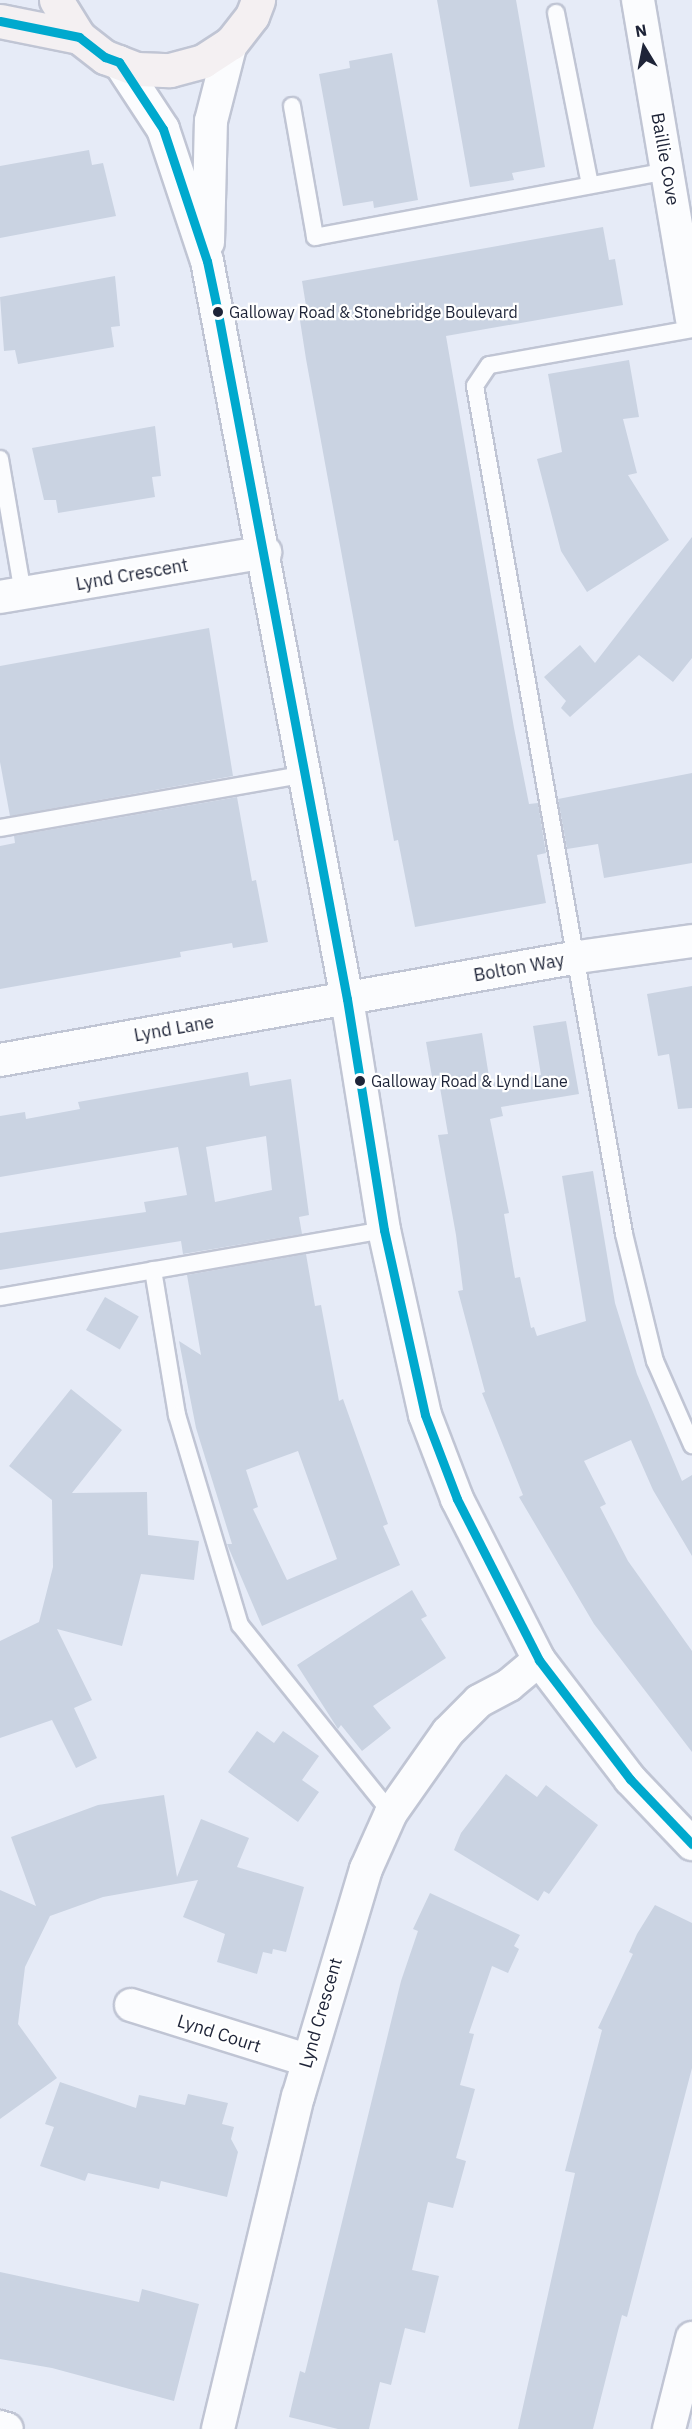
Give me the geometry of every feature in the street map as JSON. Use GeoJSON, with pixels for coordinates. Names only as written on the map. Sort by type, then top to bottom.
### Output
{"type":"FeatureCollection","features":[{"type":"Feature","properties":{"kind":"main road"},"geometry":{"type":"LineString","coordinates":[[56,0],[79,37],[105,57],[137,69],[170,70],[203,61],[231,43],[252,16],[258,0]]}},
{"type":"Feature","properties":{"kind":"main road"},"geometry":{"type":"LineString","coordinates":[[0,21],[79,37]]}},
{"type":"Feature","properties":{"kind":"street","name":"Baillie Cove"},"geometry":{"type":"LineString","coordinates":[[638,0],[692,318]]}},
{"type":"Feature","properties":{"kind":"street"},"geometry":{"type":"LineString","coordinates":[[207,261],[211,121],[231,43]]}},
{"type":"Feature","properties":{"kind":"street"},"geometry":{"type":"LineString","coordinates":[[119,62],[163,129],[207,261],[265,552],[302,775],[347,999],[384,1230],[425,1415],[457,1499],[539,1660],[630,1779],[692,1844]]}},
{"type":"Feature","properties":{"kind":"street","name":"Lynd Crescent"},"geometry":{"type":"LineString","coordinates":[[12,595],[265,552]]}},
{"type":"Feature","properties":{"kind":"street","name":"Bolton Way"},"geometry":{"type":"LineString","coordinates":[[347,999],[578,957],[692,941]]}},
{"type":"Feature","properties":{"kind":"street","name":"Lynd Lane"},"geometry":{"type":"LineString","coordinates":[[0,1060],[347,999]]}},
{"type":"Feature","properties":{"kind":"street","name":"Lynd Crescent"},"geometry":{"type":"LineString","coordinates":[[218,2429],[307,2060],[347,1924],[391,1812],[448,1732],[479,1701],[509,1685],[539,1660]]}},
{"type":"Feature","properties":{"kind":"street","name":"Lynd Court"},"geometry":{"type":"LineString","coordinates":[[131,2005],[307,2060]]}},
{"type":"Feature","properties":{"kind":"street"},"geometry":{"type":"LineString","coordinates":[[669,2429],[692,2338]]}},
{"type":"Feature","properties":{"kind":"street"},"geometry":{"type":"LineString","coordinates":[[0,2427],[7,2429]]}},
{"type":"Feature","properties":{"kind":"lane"},"geometry":{"type":"LineString","coordinates":[[556,13],[590,185]]}},
{"type":"Feature","properties":{"kind":"lane"},"geometry":{"type":"LineString","coordinates":[[292,106],[315,237],[667,171]]}},
{"type":"Feature","properties":{"kind":"lane"},"geometry":{"type":"LineString","coordinates":[[692,329],[496,363],[489,365],[475,386],[639,1302],[655,1361],[692,1445]]}},
{"type":"Feature","properties":{"kind":"lane"},"geometry":{"type":"LineString","coordinates":[[0,459],[12,595]]}},
{"type":"Feature","properties":{"kind":"lane"},"geometry":{"type":"LineString","coordinates":[[0,828],[302,775]]}},
{"type":"Feature","properties":{"kind":"lane"},"geometry":{"type":"LineString","coordinates":[[0,1297],[384,1230]]}},
{"type":"Feature","properties":{"kind":"lane"},"geometry":{"type":"LineString","coordinates":[[153,1270],[177,1415],[240,1625],[391,1812]]}},
{"type":"Feature","properties":{"kind":"building"},"geometry":{"type":"Polygon","coordinates":[[[437,0],[516,0],[545,167],[512,173],[514,180],[470,187],[437,0]]]}},
{"type":"Feature","properties":{"kind":"building"},"geometry":{"type":"Polygon","coordinates":[[[392,53],[418,200],[374,208],[373,201],[343,206],[319,74],[350,68],[349,61],[392,53]]]}},
{"type":"Feature","properties":{"kind":"building"},"geometry":{"type":"Polygon","coordinates":[[[89,150],[92,165],[103,163],[116,216],[0,238],[0,166],[89,150]]]}},
{"type":"Feature","properties":{"kind":"building"},"geometry":{"type":"Polygon","coordinates":[[[603,227],[609,260],[615,259],[623,305],[446,336],[514,728],[529,804],[538,803],[546,853],[537,855],[546,903],[415,927],[398,840],[394,841],[306,359],[299,314],[307,312],[302,281],[603,227]]]}},
{"type":"Feature","properties":{"kind":"building"},"geometry":{"type":"Polygon","coordinates":[[[115,276],[120,326],[111,327],[114,347],[18,364],[15,350],[4,351],[0,297],[115,276]]]}},
{"type":"Feature","properties":{"kind":"building"},"geometry":{"type":"Polygon","coordinates":[[[629,360],[639,417],[623,419],[637,473],[628,475],[669,540],[587,592],[561,551],[537,459],[562,452],[548,374],[629,360]]]}},
{"type":"Feature","properties":{"kind":"building"},"geometry":{"type":"Polygon","coordinates":[[[155,426],[161,476],[152,477],[155,497],[58,513],[56,500],[44,500],[32,448],[155,426]]]}},
{"type":"Feature","properties":{"kind":"building"},"geometry":{"type":"Polygon","coordinates":[[[692,537],[692,658],[673,682],[639,655],[570,717],[561,708],[566,701],[544,677],[580,645],[595,663],[692,537]]]}},
{"type":"Feature","properties":{"kind":"building"},"geometry":{"type":"Polygon","coordinates":[[[209,628],[233,776],[10,816],[0,762],[0,666],[209,628]]]}},
{"type":"Feature","properties":{"kind":"building"},"geometry":{"type":"Polygon","coordinates":[[[692,773],[692,863],[604,878],[598,844],[567,849],[558,799],[692,773]]]}},
{"type":"Feature","properties":{"kind":"building"},"geometry":{"type":"Polygon","coordinates":[[[237,797],[252,881],[256,880],[268,942],[233,948],[232,943],[180,952],[181,957],[0,989],[0,846],[15,843],[14,836],[237,797]]]}},
{"type":"Feature","properties":{"kind":"building"},"geometry":{"type":"Polygon","coordinates":[[[692,986],[692,1108],[678,1109],[669,1054],[658,1056],[647,994],[692,986]]]}},
{"type":"Feature","properties":{"kind":"building"},"geometry":{"type":"Polygon","coordinates":[[[566,1021],[579,1094],[501,1107],[503,1116],[490,1119],[509,1213],[504,1214],[515,1278],[520,1277],[531,1328],[534,1327],[537,1336],[586,1321],[562,1176],[593,1171],[615,1303],[637,1374],[682,1481],[692,1475],[692,1556],[653,1490],[631,1440],[584,1461],[606,1504],[600,1507],[628,1561],[692,1651],[692,1752],[594,1624],[519,1497],[523,1495],[482,1393],[485,1392],[458,1291],[463,1290],[456,1235],[438,1135],[448,1134],[438,1076],[432,1077],[426,1042],[482,1033],[490,1083],[541,1075],[533,1026],[566,1021]]]}},
{"type":"Feature","properties":{"kind":"building"},"geometry":{"type":"Polygon","coordinates":[[[248,1072],[250,1086],[291,1079],[309,1215],[299,1217],[302,1234],[183,1254],[181,1241],[0,1270],[0,1233],[146,1212],[144,1202],[187,1195],[178,1147],[0,1177],[0,1116],[25,1112],[26,1119],[80,1109],[78,1102],[248,1072]],[[266,1136],[206,1147],[215,1202],[272,1190],[266,1136]]]}},
{"type":"Feature","properties":{"kind":"building"},"geometry":{"type":"Polygon","coordinates":[[[306,1254],[315,1306],[321,1305],[339,1401],[343,1399],[388,1524],[383,1526],[400,1565],[262,1626],[227,1544],[232,1544],[196,1428],[179,1341],[201,1355],[187,1275],[306,1254]],[[298,1451],[246,1470],[258,1507],[253,1509],[287,1580],[337,1559],[298,1451]]]}},
{"type":"Feature","properties":{"kind":"building"},"geometry":{"type":"Polygon","coordinates":[[[105,1297],[139,1316],[120,1349],[86,1330],[105,1297]]]}},
{"type":"Feature","properties":{"kind":"building"},"geometry":{"type":"Polygon","coordinates":[[[71,1389],[122,1430],[72,1493],[147,1492],[148,1535],[199,1541],[194,1580],[141,1574],[122,1646],[57,1629],[92,1700],[74,1708],[97,1758],[76,1768],[52,1720],[0,1738],[0,1641],[39,1622],[53,1567],[52,1500],[9,1466],[71,1389]]]}},
{"type":"Feature","properties":{"kind":"building"},"geometry":{"type":"Polygon","coordinates":[[[412,1590],[427,1616],[421,1619],[446,1658],[373,1706],[391,1728],[362,1751],[341,1725],[338,1729],[297,1665],[412,1590]]]}},
{"type":"Feature","properties":{"kind":"building"},"geometry":{"type":"Polygon","coordinates":[[[257,1731],[274,1743],[283,1731],[319,1756],[302,1780],[319,1792],[298,1822],[228,1772],[257,1731]]]}},
{"type":"Feature","properties":{"kind":"building"},"geometry":{"type":"Polygon","coordinates":[[[506,1774],[537,1797],[546,1785],[598,1825],[549,1894],[544,1891],[538,1901],[454,1850],[461,1833],[506,1774]]]}},
{"type":"Feature","properties":{"kind":"building"},"geometry":{"type":"Polygon","coordinates":[[[164,1795],[177,1877],[201,1819],[249,1838],[237,1867],[304,1887],[286,1952],[273,1949],[272,1954],[263,1952],[257,1974],[217,1962],[225,1934],[183,1917],[198,1880],[103,1897],[50,1916],[25,1967],[18,2024],[57,2078],[0,2119],[0,1890],[36,1906],[11,1837],[98,1805],[164,1795]]]}},
{"type":"Feature","properties":{"kind":"building"},"geometry":{"type":"Polygon","coordinates":[[[430,1893],[520,1935],[514,1946],[519,1949],[508,1973],[492,1966],[469,2033],[474,2034],[460,2085],[475,2089],[456,2158],[466,2161],[453,2208],[428,2202],[412,2270],[439,2276],[425,2333],[405,2328],[391,2385],[380,2382],[369,2429],[338,2429],[289,2417],[300,2371],[305,2373],[401,1981],[418,1931],[413,1929],[430,1893]]]}},
{"type":"Feature","properties":{"kind":"building"},"geometry":{"type":"Polygon","coordinates":[[[655,1905],[692,1923],[692,2068],[627,2317],[622,2315],[593,2429],[518,2429],[575,2173],[565,2171],[602,2030],[598,2028],[633,1954],[629,1952],[637,1934],[655,1905]]]}},
{"type":"Feature","properties":{"kind":"building"},"geometry":{"type":"Polygon","coordinates":[[[60,2082],[136,2108],[139,2095],[185,2105],[188,2094],[228,2103],[222,2124],[234,2127],[231,2139],[238,2152],[227,2197],[161,2181],[159,2189],[88,2173],[85,2181],[40,2166],[54,2127],[45,2124],[60,2082]]]}},
{"type":"Feature","properties":{"kind":"building"},"geometry":{"type":"Polygon","coordinates":[[[0,2272],[139,2302],[142,2289],[199,2304],[174,2401],[52,2368],[0,2359],[0,2272]]]}},
{"type":"Feature","properties":{"kind":"transit line"},"geometry":{"type":"LineString","coordinates":[[0,21],[79,37],[105,57],[119,62],[163,129],[207,261],[217,308],[347,999],[384,1230],[425,1415],[457,1499],[539,1660],[630,1779],[692,1844]]}},
{"type":"Feature","properties":{"kind":"place","name":"Galloway Road & Stonebridge Boulevard"},"geometry":{"type":"Point","coordinates":[218,312]}},
{"type":"Feature","properties":{"kind":"place","name":"Galloway Road & Lynd Lane"},"geometry":{"type":"Point","coordinates":[360,1081]}}]}
